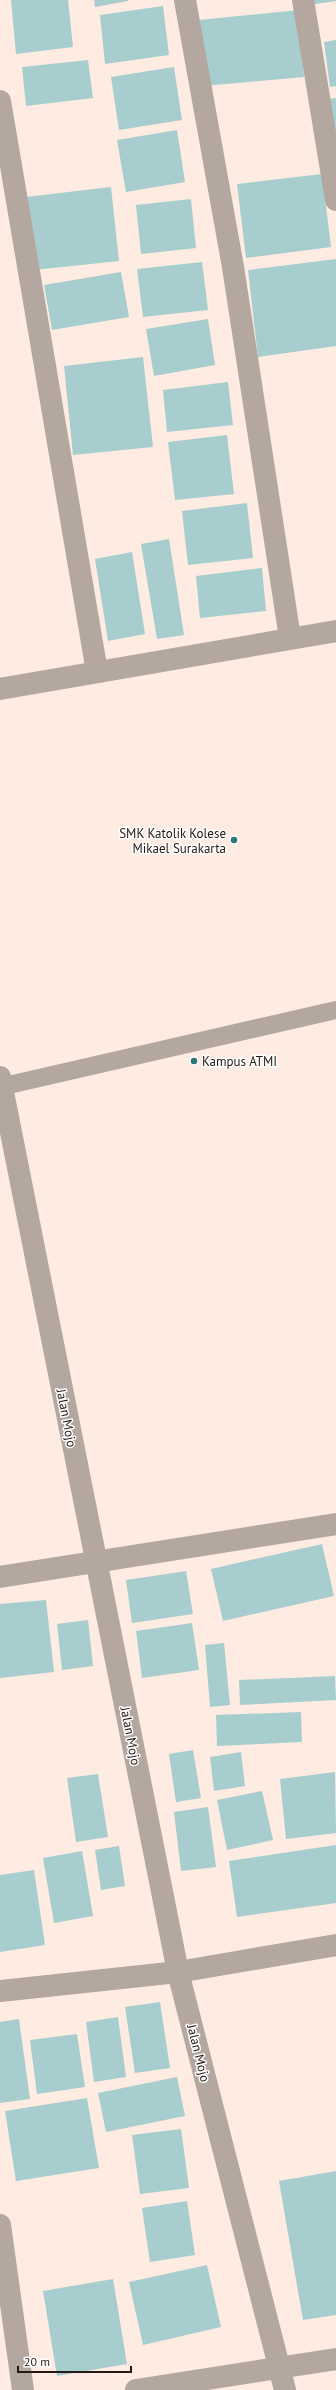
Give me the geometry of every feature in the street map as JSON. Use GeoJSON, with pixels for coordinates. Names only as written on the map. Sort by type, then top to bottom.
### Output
{"type":"FeatureCollection","features":[{"type":"Feature","properties":{"kind":"street"},"geometry":{"type":"LineString","coordinates":[[185,0],[233,266],[290,638]]}},
{"type":"Feature","properties":{"kind":"street"},"geometry":{"type":"LineString","coordinates":[[303,0],[336,200]]}},
{"type":"Feature","properties":{"kind":"street"},"geometry":{"type":"LineString","coordinates":[[0,100],[97,672]]}},
{"type":"Feature","properties":{"kind":"street"},"geometry":{"type":"LineString","coordinates":[[0,689],[336,631]]}},
{"type":"Feature","properties":{"kind":"street","name":"Jalan Mojo"},"geometry":{"type":"LineString","coordinates":[[1,1084],[178,1972],[285,2390]]}},
{"type":"Feature","properties":{"kind":"street"},"geometry":{"type":"LineString","coordinates":[[0,1577],[336,1524]]}},
{"type":"Feature","properties":{"kind":"street"},"geometry":{"type":"LineString","coordinates":[[0,1991],[178,1972],[336,1945]]}},
{"type":"Feature","properties":{"kind":"street"},"geometry":{"type":"LineString","coordinates":[[0,2225],[23,2390]]}},
{"type":"Feature","properties":{"kind":"street"},"geometry":{"type":"LineString","coordinates":[[136,2390],[336,2359]]}},
{"type":"Feature","properties":{"kind":"lane"},"geometry":{"type":"LineString","coordinates":[[1,1084],[336,1010]]}},
{"type":"Feature","properties":{"kind":"building"},"geometry":{"type":"Polygon","coordinates":[[[11,0],[68,0],[73,47],[16,54],[11,0]]]}},
{"type":"Feature","properties":{"kind":"building"},"geometry":{"type":"Polygon","coordinates":[[[94,0],[128,0],[128,1],[95,7],[94,0]]]}},
{"type":"Feature","properties":{"kind":"building"},"geometry":{"type":"Polygon","coordinates":[[[308,0],[336,0],[336,1],[309,5],[308,0]]]}},
{"type":"Feature","properties":{"kind":"building"},"geometry":{"type":"Polygon","coordinates":[[[163,6],[169,55],[105,64],[100,15],[163,6]]]}},
{"type":"Feature","properties":{"kind":"building"},"geometry":{"type":"Polygon","coordinates":[[[299,10],[304,77],[204,86],[199,20],[299,10]]]}},
{"type":"Feature","properties":{"kind":"building"},"geometry":{"type":"Polygon","coordinates":[[[336,40],[336,86],[330,87],[324,42],[336,40]]]}},
{"type":"Feature","properties":{"kind":"building"},"geometry":{"type":"Polygon","coordinates":[[[88,60],[93,98],[26,106],[22,67],[88,60]]]}},
{"type":"Feature","properties":{"kind":"building"},"geometry":{"type":"Polygon","coordinates":[[[174,67],[182,120],[119,130],[111,77],[174,67]]]}},
{"type":"Feature","properties":{"kind":"building"},"geometry":{"type":"Polygon","coordinates":[[[336,98],[336,153],[327,99],[336,98]]]}},
{"type":"Feature","properties":{"kind":"building"},"geometry":{"type":"Polygon","coordinates":[[[177,130],[185,182],[126,192],[117,140],[177,130]]]}},
{"type":"Feature","properties":{"kind":"building"},"geometry":{"type":"Polygon","coordinates":[[[322,174],[331,247],[246,258],[237,184],[322,174]]]}},
{"type":"Feature","properties":{"kind":"building"},"geometry":{"type":"Polygon","coordinates":[[[111,187],[119,261],[34,270],[26,197],[111,187]]]}},
{"type":"Feature","properties":{"kind":"building"},"geometry":{"type":"Polygon","coordinates":[[[191,199],[196,248],[141,254],[136,205],[191,199]]]}},
{"type":"Feature","properties":{"kind":"building"},"geometry":{"type":"Polygon","coordinates":[[[336,259],[336,346],[258,357],[248,270],[336,259]]]}},
{"type":"Feature","properties":{"kind":"building"},"geometry":{"type":"Polygon","coordinates":[[[202,262],[208,310],[143,317],[137,269],[202,262]]]}},
{"type":"Feature","properties":{"kind":"building"},"geometry":{"type":"Polygon","coordinates":[[[121,272],[129,317],[52,330],[44,285],[121,272]]]}},
{"type":"Feature","properties":{"kind":"building"},"geometry":{"type":"Polygon","coordinates":[[[208,319],[215,365],[154,376],[146,329],[208,319]]]}},
{"type":"Feature","properties":{"kind":"building"},"geometry":{"type":"Polygon","coordinates":[[[143,357],[153,447],[73,455],[64,366],[143,357]]]}},
{"type":"Feature","properties":{"kind":"building"},"geometry":{"type":"Polygon","coordinates":[[[228,382],[233,425],[167,432],[163,390],[228,382]]]}},
{"type":"Feature","properties":{"kind":"building"},"geometry":{"type":"Polygon","coordinates":[[[227,435],[234,494],[175,500],[168,442],[227,435]]]}},
{"type":"Feature","properties":{"kind":"building"},"geometry":{"type":"Polygon","coordinates":[[[247,503],[253,558],[188,565],[182,511],[247,503]]]}},
{"type":"Feature","properties":{"kind":"building"},"geometry":{"type":"Polygon","coordinates":[[[169,539],[184,635],[157,639],[141,544],[169,539]]]}},
{"type":"Feature","properties":{"kind":"building"},"geometry":{"type":"Polygon","coordinates":[[[132,552],[145,634],[108,641],[95,559],[132,552]]]}},
{"type":"Feature","properties":{"kind":"building"},"geometry":{"type":"Polygon","coordinates":[[[262,568],[266,611],[200,618],[196,576],[262,568]]]}},
{"type":"Feature","properties":{"kind":"building"},"geometry":{"type":"Polygon","coordinates":[[[322,1544],[334,1596],[223,1621],[211,1569],[322,1544]]]}},
{"type":"Feature","properties":{"kind":"building"},"geometry":{"type":"Polygon","coordinates":[[[186,1571],[193,1614],[132,1623],[126,1580],[186,1571]]]}},
{"type":"Feature","properties":{"kind":"building"},"geometry":{"type":"Polygon","coordinates":[[[46,1600],[54,1672],[0,1678],[0,1604],[46,1600]]]}},
{"type":"Feature","properties":{"kind":"building"},"geometry":{"type":"Polygon","coordinates":[[[88,1620],[93,1666],[62,1670],[57,1624],[88,1620]]]}},
{"type":"Feature","properties":{"kind":"building"},"geometry":{"type":"Polygon","coordinates":[[[192,1623],[199,1670],[142,1678],[136,1631],[192,1623]]]}},
{"type":"Feature","properties":{"kind":"building"},"geometry":{"type":"Polygon","coordinates":[[[224,1643],[230,1705],[210,1707],[205,1645],[224,1643]]]}},
{"type":"Feature","properties":{"kind":"building"},"geometry":{"type":"Polygon","coordinates":[[[335,1676],[336,1700],[240,1705],[239,1680],[335,1676]]]}},
{"type":"Feature","properties":{"kind":"building"},"geometry":{"type":"Polygon","coordinates":[[[301,1712],[302,1742],[217,1746],[216,1715],[301,1712]]]}},
{"type":"Feature","properties":{"kind":"building"},"geometry":{"type":"Polygon","coordinates":[[[193,1750],[201,1798],[176,1802],[169,1754],[193,1750]]]}},
{"type":"Feature","properties":{"kind":"building"},"geometry":{"type":"Polygon","coordinates":[[[241,1752],[245,1786],[214,1791],[210,1757],[241,1752]]]}},
{"type":"Feature","properties":{"kind":"building"},"geometry":{"type":"Polygon","coordinates":[[[335,1772],[336,1833],[286,1839],[280,1779],[335,1772]]]}},
{"type":"Feature","properties":{"kind":"building"},"geometry":{"type":"Polygon","coordinates":[[[98,1774],[108,1837],[76,1842],[67,1778],[98,1774]]]}},
{"type":"Feature","properties":{"kind":"building"},"geometry":{"type":"Polygon","coordinates":[[[262,1791],[273,1840],[227,1850],[217,1800],[262,1791]]]}},
{"type":"Feature","properties":{"kind":"building"},"geometry":{"type":"Polygon","coordinates":[[[208,1807],[216,1867],[181,1871],[174,1812],[208,1807]]]}},
{"type":"Feature","properties":{"kind":"building"},"geometry":{"type":"Polygon","coordinates":[[[336,1845],[336,1903],[237,1917],[229,1861],[336,1845]]]}},
{"type":"Feature","properties":{"kind":"building"},"geometry":{"type":"Polygon","coordinates":[[[119,1846],[125,1886],[101,1890],[95,1850],[119,1846]]]}},
{"type":"Feature","properties":{"kind":"building"},"geometry":{"type":"Polygon","coordinates":[[[82,1851],[93,1916],[54,1923],[43,1858],[82,1851]]]}},
{"type":"Feature","properties":{"kind":"building"},"geometry":{"type":"Polygon","coordinates":[[[34,1870],[45,1945],[0,1952],[0,1875],[34,1870]]]}},
{"type":"Feature","properties":{"kind":"building"},"geometry":{"type":"Polygon","coordinates":[[[160,2002],[170,2068],[135,2073],[125,2007],[160,2002]]]}},
{"type":"Feature","properties":{"kind":"building"},"geometry":{"type":"Polygon","coordinates":[[[118,2017],[126,2077],[94,2082],[86,2022],[118,2017]]]}},
{"type":"Feature","properties":{"kind":"building"},"geometry":{"type":"Polygon","coordinates":[[[19,2019],[30,2099],[0,2103],[0,2022],[19,2019]]]}},
{"type":"Feature","properties":{"kind":"building"},"geometry":{"type":"Polygon","coordinates":[[[77,2034],[85,2087],[37,2094],[30,2040],[77,2034]]]}},
{"type":"Feature","properties":{"kind":"building"},"geometry":{"type":"Polygon","coordinates":[[[177,2077],[185,2116],[106,2132],[98,2093],[177,2077]]]}},
{"type":"Feature","properties":{"kind":"building"},"geometry":{"type":"Polygon","coordinates":[[[87,2098],[99,2168],[16,2181],[5,2111],[87,2098]]]}},
{"type":"Feature","properties":{"kind":"building"},"geometry":{"type":"Polygon","coordinates":[[[181,2129],[189,2188],[140,2194],[132,2135],[181,2129]]]}},
{"type":"Feature","properties":{"kind":"building"},"geometry":{"type":"Polygon","coordinates":[[[336,2171],[336,2315],[303,2320],[279,2181],[336,2171]]]}},
{"type":"Feature","properties":{"kind":"building"},"geometry":{"type":"Polygon","coordinates":[[[187,2201],[195,2255],[150,2262],[142,2208],[187,2201]]]}},
{"type":"Feature","properties":{"kind":"building"},"geometry":{"type":"Polygon","coordinates":[[[207,2265],[221,2327],[143,2345],[129,2282],[207,2265]]]}},
{"type":"Feature","properties":{"kind":"building"},"geometry":{"type":"Polygon","coordinates":[[[113,2279],[127,2364],[57,2376],[43,2291],[113,2279]]]}},
{"type":"Feature","properties":{"kind":"place","name":"SMK Katolik Kolese Mikael Surakarta"},"geometry":{"type":"Point","coordinates":[234,840]}},
{"type":"Feature","properties":{"kind":"place","name":"Kampus ATMI"},"geometry":{"type":"Point","coordinates":[194,1061]}}]}
